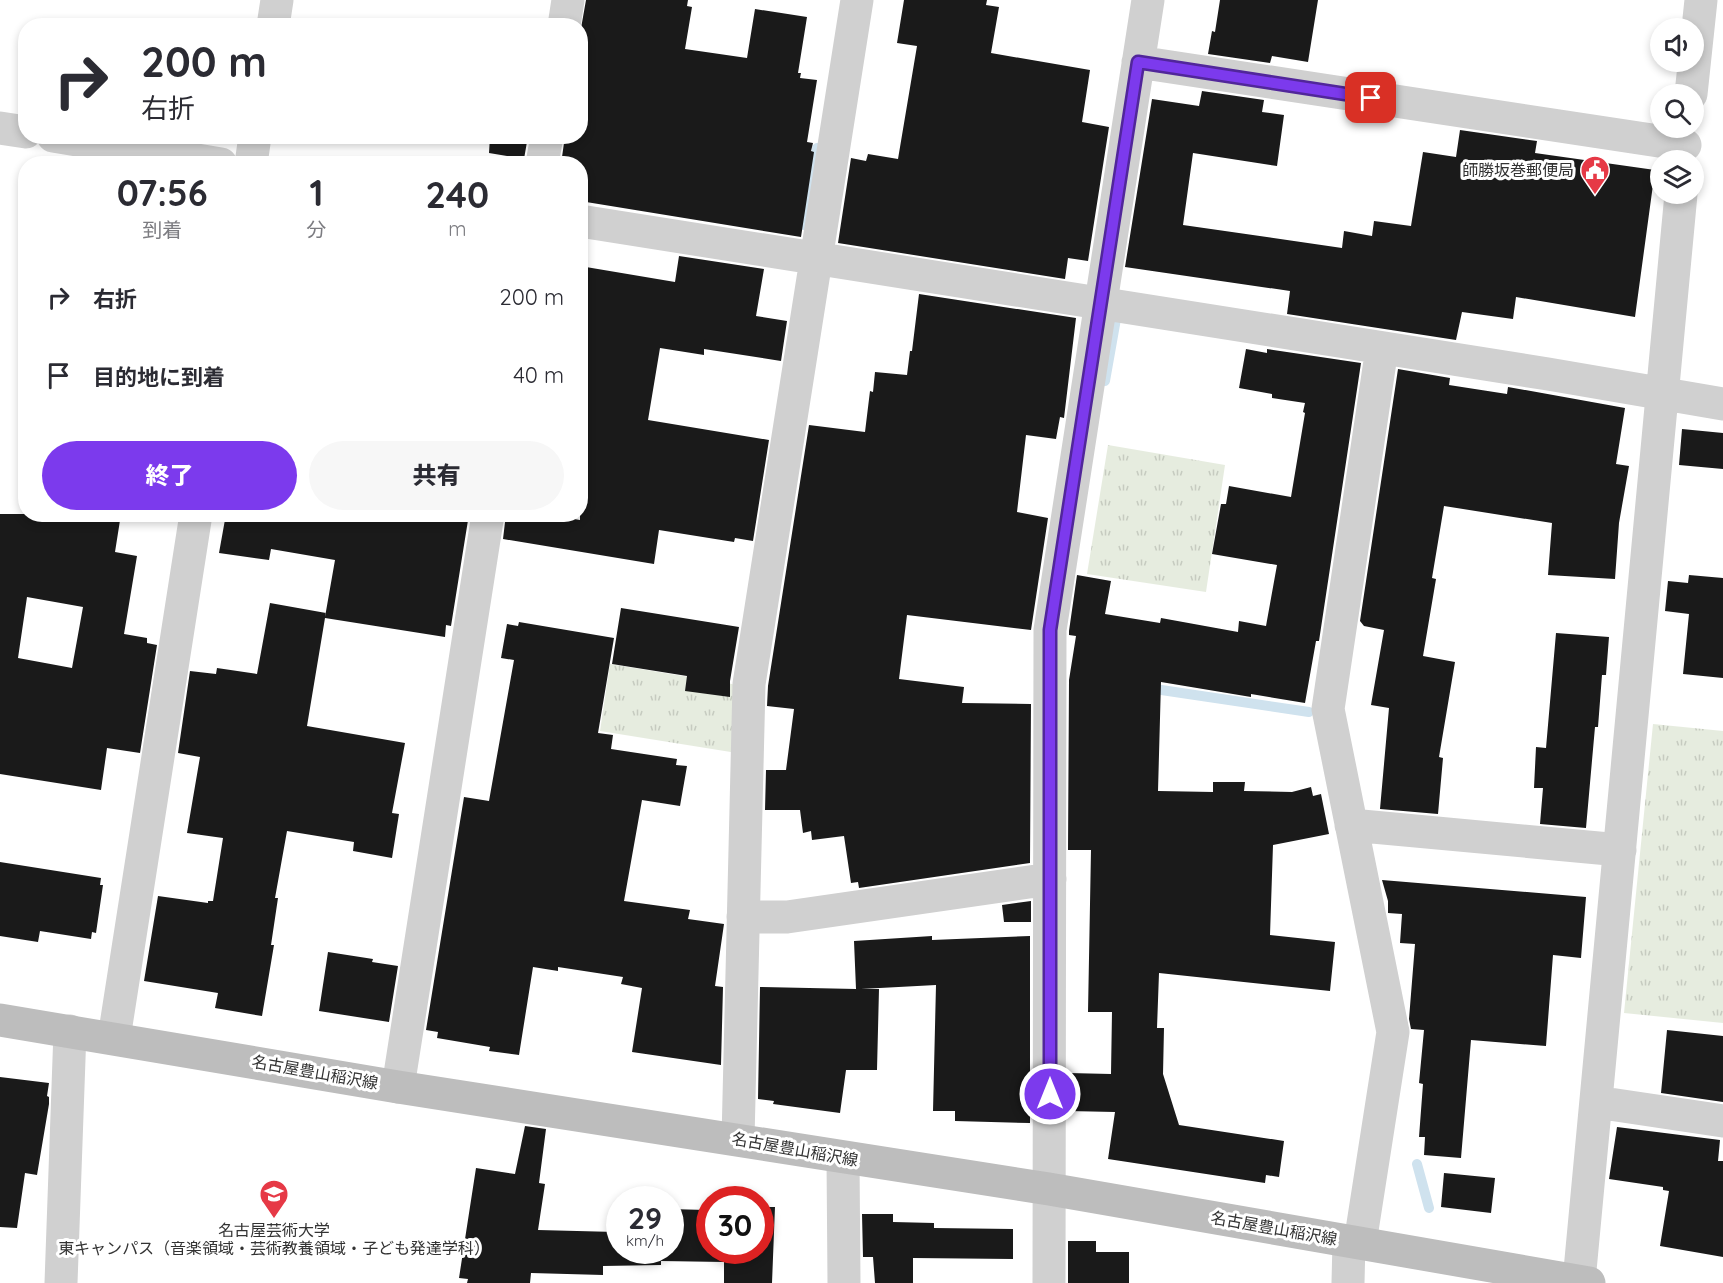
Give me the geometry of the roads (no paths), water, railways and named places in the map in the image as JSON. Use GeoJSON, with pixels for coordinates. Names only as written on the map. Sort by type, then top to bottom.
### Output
{"type":"FeatureCollection","features":[{"type":"Feature","properties":{"kind":"main road","name":"名古屋豊山稲沢線"},"geometry":{"type":"LineString","coordinates":[[0,1020],[843,1158],[1049,1189],[1584,1282]]}},
{"type":"Feature","properties":{"kind":"street"},"geometry":{"type":"LineString","coordinates":[[274,18],[277,0]]}},
{"type":"Feature","properties":{"kind":"street"},"geometry":{"type":"LineString","coordinates":[[565,18],[568,0]]}},
{"type":"Feature","properties":{"kind":"street"},"geometry":{"type":"LineString","coordinates":[[738,1139],[749,684],[857,0]]}},
{"type":"Feature","properties":{"kind":"street"},"geometry":{"type":"LineString","coordinates":[[1049,1283],[1050,630],[1148,0]]}},
{"type":"Feature","properties":{"kind":"street"},"geometry":{"type":"LineString","coordinates":[[1691,84],[1701,0]]}},
{"type":"Feature","properties":{"kind":"street"},"geometry":{"type":"LineString","coordinates":[[1138,62],[1685,144]]}},
{"type":"Feature","properties":{"kind":"street"},"geometry":{"type":"LineString","coordinates":[[0,128],[18,131]]}},
{"type":"Feature","properties":{"kind":"street"},"geometry":{"type":"LineString","coordinates":[[101,144],[173,156]]}},
{"type":"Feature","properties":{"kind":"street"},"geometry":{"type":"LineString","coordinates":[[1584,1282],[1596,1102],[1680,204]]}},
{"type":"Feature","properties":{"kind":"street"},"geometry":{"type":"LineString","coordinates":[[588,222],[1663,392],[1723,404]]}},
{"type":"Feature","properties":{"kind":"street"},"geometry":{"type":"LineString","coordinates":[[1348,1283],[1393,1032],[1328,709],[1382,348]]}},
{"type":"Feature","properties":{"kind":"street"},"geometry":{"type":"LineString","coordinates":[[114,1038],[195,522]]}},
{"type":"Feature","properties":{"kind":"street"},"geometry":{"type":"LineString","coordinates":[[398,1086],[487,522]]}},
{"type":"Feature","properties":{"kind":"street"},"geometry":{"type":"LineString","coordinates":[[1351,825],[1620,850]]}},
{"type":"Feature","properties":{"kind":"street"},"geometry":{"type":"LineString","coordinates":[[743,917],[787,917],[1050,879]]}},
{"type":"Feature","properties":{"kind":"street"},"geometry":{"type":"LineString","coordinates":[[60,1283],[70,1031]]}},
{"type":"Feature","properties":{"kind":"street"},"geometry":{"type":"LineString","coordinates":[[1596,1102],[1723,1121]]}},
{"type":"Feature","properties":{"kind":"street"},"geometry":{"type":"LineString","coordinates":[[843,1158],[844,1283]]}},
{"type":"Feature","properties":{"kind":"waterway"},"geometry":{"type":"LineString","coordinates":[[804,225],[817,148]]}},
{"type":"Feature","properties":{"kind":"waterway"},"geometry":{"type":"LineString","coordinates":[[1105,381],[1116,319]]}},
{"type":"Feature","properties":{"kind":"waterway"},"geometry":{"type":"LineString","coordinates":[[1148,688],[1309,712]]}},
{"type":"Feature","properties":{"kind":"waterway"},"geometry":{"type":"LineString","coordinates":[[1417,1164],[1429,1208]]}},
{"type":"Feature","properties":{"kind":"place","name":"師勝坂巻郵便局"},"geometry":{"type":"Point","coordinates":[1595,196]}},
{"type":"Feature","properties":{"kind":"place","name":"名古屋芸術大学 東キャンパス（音楽領域・芸術教養領域・子ども発達学科）"},"geometry":{"type":"Point","coordinates":[274,1220]}}]}
